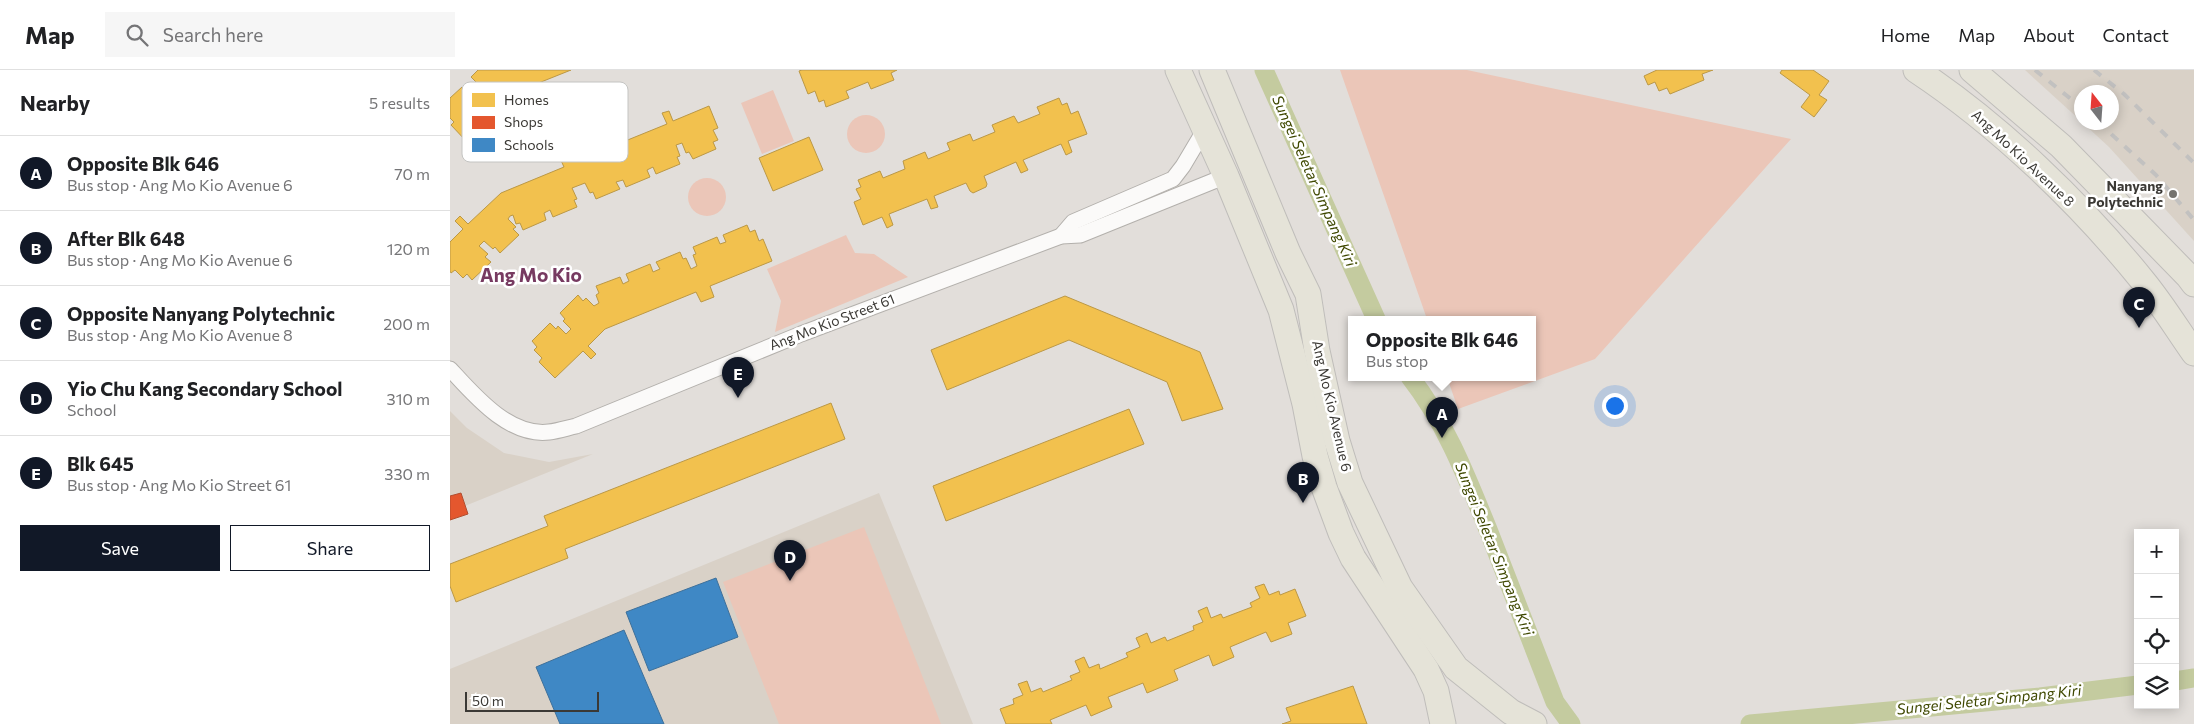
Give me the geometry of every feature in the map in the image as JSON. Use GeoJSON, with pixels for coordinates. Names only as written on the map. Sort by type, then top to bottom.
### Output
{"type":"FeatureCollection","features":[{"type":"Feature","properties":{"kind":"main road","name":"Ang Mo Kio Avenue 6"},"geometry":{"type":"LineString","coordinates":[[1178,70],[1226,176],[1281,310],[1305,404],[1315,456],[1341,533],[1353,558],[1426,669],[1436,691],[1443,724]]}},
{"type":"Feature","properties":{"kind":"main road","name":"Ang Mo Kio Avenue 6"},"geometry":{"type":"LineString","coordinates":[[1212,70],[1288,252],[1308,294],[1318,358],[1337,441],[1350,483],[1400,588],[1456,668],[1512,718],[1534,724]]}},
{"type":"Feature","properties":{"kind":"main road","name":"Ang Mo Kio Avenue 8"},"geometry":{"type":"LineString","coordinates":[[1916,70],[1955,96],[2058,186],[2144,282],[2194,353]]}},
{"type":"Feature","properties":{"kind":"main road"},"geometry":{"type":"LineString","coordinates":[[1972,70],[2061,146],[2194,284]]}},
{"type":"Feature","properties":{"kind":"street","name":"Ang Mo Kio Street 61"},"geometry":{"type":"LineString","coordinates":[[1061,236],[1073,222],[1172,179],[1183,166],[1205,129]]}},
{"type":"Feature","properties":{"kind":"street","name":"Ang Mo Kio Street 61"},"geometry":{"type":"LineString","coordinates":[[450,369],[485,406],[516,426],[531,431],[548,432],[576,426],[828,324],[1061,236],[1080,235],[1226,176]]}},
{"type":"Feature","properties":{"kind":"shaded area"},"geometry":{"type":"Polygon","coordinates":[[[1340,70],[1467,70],[1791,139],[1595,359],[1536,381],[1536,316],[1426,316],[1340,70]]]}},
{"type":"Feature","properties":{"kind":"shaded area","name":"Nanyang Polytechnic"},"geometry":{"type":"Polygon","coordinates":[[[2025,70],[2194,70],[2194,241],[2109,147],[2091,130],[2119,130],[2119,85],[2074,85],[2074,115],[2025,70]]]}},
{"type":"Feature","properties":{"kind":"shaded area"},"geometry":{"type":"Polygon","coordinates":[[[773,90],[794,141],[762,154],[741,103],[773,90]]]}},
{"type":"Feature","properties":{"kind":"shaded area"},"geometry":{"type":"Polygon","coordinates":[[[866,115],[873,116],[879,121],[884,127],[884,141],[879,147],[873,152],[866,153],[859,152],[853,147],[848,141],[847,134],[848,127],[853,121],[859,116],[866,115]]]}},
{"type":"Feature","properties":{"kind":"shaded area"},"geometry":{"type":"Polygon","coordinates":[[[707,178],[714,179],[720,184],[725,190],[725,204],[720,210],[714,215],[707,216],[700,215],[694,210],[689,204],[688,197],[689,190],[694,184],[700,179],[707,178]]]}},
{"type":"Feature","properties":{"kind":"shaded area"},"geometry":{"type":"Polygon","coordinates":[[[846,235],[855,253],[874,254],[908,277],[775,332],[781,301],[767,269],[846,235]]]}},
{"type":"Feature","properties":{"kind":"shaded area"},"geometry":{"type":"Polygon","coordinates":[[[1448,381],[1535,381],[1458,409],[1448,381]]]}},
{"type":"Feature","properties":{"kind":"shaded area"},"geometry":{"type":"Polygon","coordinates":[[[450,411],[467,428],[504,453],[549,462],[593,454],[450,512],[450,411]]]}},
{"type":"Feature","properties":{"kind":"shaded area"},"geometry":{"type":"Polygon","coordinates":[[[879,493],[973,724],[450,724],[450,669],[879,493]]]}},
{"type":"Feature","properties":{"kind":"shaded area"},"geometry":{"type":"Polygon","coordinates":[[[864,527],[941,724],[779,724],[723,582],[864,527]]]}},
{"type":"Feature","properties":{"kind":"building: Homes"},"geometry":{"type":"Polygon","coordinates":[[[478,70],[571,70],[541,82],[476,82],[471,77],[478,70]]]}},
{"type":"Feature","properties":{"kind":"building: Homes"},"geometry":{"type":"Polygon","coordinates":[[[897,70],[891,73],[894,80],[871,89],[868,82],[846,91],[849,98],[826,107],[824,100],[819,102],[815,91],[808,94],[799,71],[897,70]]]}},
{"type":"Feature","properties":{"kind":"building: Homes"},"geometry":{"type":"Polygon","coordinates":[[[1657,70],[1713,70],[1702,74],[1704,80],[1670,94],[1667,88],[1659,91],[1655,82],[1648,85],[1644,76],[1657,70]]]}},
{"type":"Feature","properties":{"kind":"building: Homes"},"geometry":{"type":"Polygon","coordinates":[[[1782,70],[1813,70],[1829,81],[1819,95],[1827,100],[1814,117],[1801,107],[1810,95],[1780,73],[1782,70]]]}},
{"type":"Feature","properties":{"kind":"building: Homes"},"geometry":{"type":"Polygon","coordinates":[[[462,87],[462,137],[451,125],[454,122],[450,118],[450,98],[462,87]]]}},
{"type":"Feature","properties":{"kind":"building: Homes"},"geometry":{"type":"Polygon","coordinates":[[[1059,98],[1062,105],[1067,103],[1071,114],[1078,111],[1087,134],[1068,141],[1072,152],[1066,155],[1061,144],[1023,160],[1028,170],[1021,173],[1016,162],[984,176],[987,184],[986,187],[973,193],[966,183],[934,196],[938,207],[931,209],[927,199],[889,214],[893,225],[887,228],[882,217],[863,225],[854,202],[861,199],[856,189],[861,187],[858,180],[880,171],[883,178],[905,169],[903,161],[925,152],[928,159],[950,150],[947,143],[970,134],[973,141],[995,132],[992,125],[1014,116],[1018,123],[1040,114],[1037,107],[1059,98]]]}},
{"type":"Feature","properties":{"kind":"building: Homes"},"geometry":{"type":"Polygon","coordinates":[[[709,106],[718,128],[713,130],[718,140],[713,142],[716,149],[693,159],[689,152],[686,153],[682,143],[676,145],[680,156],[677,157],[680,164],[656,174],[653,167],[647,170],[650,177],[626,187],[623,180],[616,182],[620,189],[596,199],[593,192],[590,193],[585,183],[572,188],[577,199],[574,200],[577,207],[553,217],[550,210],[544,213],[546,220],[523,230],[520,223],[516,224],[513,215],[510,216],[508,219],[516,227],[513,229],[519,235],[500,253],[495,247],[493,249],[484,241],[479,246],[488,254],[485,257],[491,262],[472,280],[467,274],[463,278],[455,270],[451,273],[450,242],[463,229],[455,221],[460,216],[468,224],[501,193],[564,167],[562,162],[628,162],[628,140],[667,124],[662,113],[669,111],[673,121],[709,106]]]}},
{"type":"Feature","properties":{"kind":"building: Homes"},"geometry":{"type":"Polygon","coordinates":[[[809,137],[823,170],[773,191],[759,158],[809,137]]]}},
{"type":"Feature","properties":{"kind":"building: Homes"},"geometry":{"type":"Polygon","coordinates":[[[747,225],[750,232],[755,230],[759,241],[763,239],[772,261],[710,286],[714,297],[701,302],[696,292],[605,329],[588,346],[596,354],[591,359],[583,351],[555,378],[539,362],[542,358],[534,350],[537,347],[532,341],[550,323],[556,329],[558,326],[566,334],[571,329],[563,321],[565,319],[560,313],[578,295],[583,301],[586,298],[594,306],[599,303],[596,295],[599,293],[596,286],[620,277],[623,284],[629,281],[626,274],[650,264],[653,272],[660,269],[656,262],[680,252],[683,259],[686,258],[691,269],[697,266],[693,255],[696,254],[693,247],[717,237],[720,244],[726,242],[723,235],[747,225]]]}},
{"type":"Feature","properties":{"kind":"building: Homes"},"geometry":{"type":"Polygon","coordinates":[[[1065,296],[1200,352],[1223,409],[1182,421],[1167,382],[1069,340],[947,390],[931,350],[1065,296]]]}},
{"type":"Feature","properties":{"kind":"building: Homes"},"geometry":{"type":"Polygon","coordinates":[[[831,403],[845,439],[565,549],[568,558],[456,602],[450,586],[450,564],[548,526],[544,516],[831,403]]]}},
{"type":"Feature","properties":{"kind":"building: Homes"},"geometry":{"type":"Polygon","coordinates":[[[1129,409],[1144,444],[946,521],[933,486],[1129,409]]]}},
{"type":"Feature","properties":{"kind":"building: Homes"},"geometry":{"type":"Polygon","coordinates":[[[1264,584],[1269,595],[1279,591],[1280,595],[1295,589],[1306,616],[1288,623],[1292,634],[1271,642],[1266,632],[1230,647],[1234,657],[1213,666],[1209,655],[1174,670],[1178,680],[1147,693],[1143,683],[1108,697],[1112,707],[1091,716],[1086,705],[1050,720],[1052,724],[1006,724],[1000,709],[1014,704],[1013,699],[1023,695],[1018,684],[1027,681],[1031,692],[1041,688],[1043,692],[1072,680],[1070,676],[1080,672],[1075,661],[1084,657],[1089,668],[1099,664],[1100,669],[1128,657],[1126,653],[1140,647],[1136,638],[1147,633],[1151,643],[1165,637],[1167,641],[1194,630],[1193,626],[1203,622],[1198,611],[1207,607],[1211,618],[1221,614],[1223,618],[1252,607],[1250,603],[1260,598],[1255,587],[1264,584]]]}},
{"type":"Feature","properties":{"kind":"building: Homes"},"geometry":{"type":"Polygon","coordinates":[[[1353,686],[1367,724],[1282,724],[1291,721],[1286,708],[1353,686]]]}},
{"type":"Feature","properties":{"kind":"building: Shops"},"geometry":{"type":"Polygon","coordinates":[[[461,493],[468,514],[450,520],[450,496],[461,493]]]}},
{"type":"Feature","properties":{"kind":"building: Schools"},"geometry":{"type":"Polygon","coordinates":[[[716,578],[738,637],[649,671],[626,612],[716,578]]]}},
{"type":"Feature","properties":{"kind":"building: Schools"},"geometry":{"type":"Polygon","coordinates":[[[624,630],[664,724],[560,724],[536,667],[624,630]]]}},
{"type":"Feature","properties":{"kind":"waterway","name":"Sungei Seletar Simpang Kiri"},"geometry":{"type":"LineString","coordinates":[[1264,70],[1375,316]]}},
{"type":"Feature","properties":{"kind":"waterway","name":"Sungei Seletar Simpang Kiri"},"geometry":{"type":"LineString","coordinates":[[1413,381],[1434,413],[1455,452],[1489,532],[1555,702],[1571,724]]}},
{"type":"Feature","properties":{"kind":"waterway","name":"Sungei Seletar Simpang Kiri"},"geometry":{"type":"LineString","coordinates":[[1527,644],[1528,632]]}},
{"type":"Feature","properties":{"kind":"waterway","name":"Sungei Seletar Simpang Kiri"},"geometry":{"type":"LineString","coordinates":[[2179,680],[2194,678]]}},
{"type":"Feature","properties":{"kind":"waterway","name":"Sungei Seletar Simpang Kiri"},"geometry":{"type":"LineString","coordinates":[[1750,724],[2040,697],[2134,685]]}},
{"type":"Feature","properties":{"kind":"railway"},"geometry":{"type":"LineString","coordinates":[[2035,70],[2074,102]]}},
{"type":"Feature","properties":{"kind":"railway"},"geometry":{"type":"LineString","coordinates":[[2094,70],[2124,94],[2194,163]]}},
{"type":"Feature","properties":{"kind":"railway"},"geometry":{"type":"LineString","coordinates":[[2107,130],[2156,175],[2194,220]]}},
{"type":"Feature","properties":{"kind":"place","name":"Nanyang Polytechnic"},"geometry":{"type":"Point","coordinates":[2173,194]}},
{"type":"Feature","properties":{"kind":"place","name":"Opposite Nanyang Polytechnic"},"geometry":{"type":"Point","coordinates":[2139,328]}},
{"type":"Feature","properties":{"kind":"place","name":"Blk 645"},"geometry":{"type":"Point","coordinates":[738,398]}},
{"type":"Feature","properties":{"kind":"place","name":"Opposite Blk 646"},"geometry":{"type":"Point","coordinates":[1442,438]}},
{"type":"Feature","properties":{"kind":"place","name":"After Blk 648"},"geometry":{"type":"Point","coordinates":[1303,503]}},
{"type":"Feature","properties":{"kind":"place","name":"Yio Chu Kang Secondary School"},"geometry":{"type":"Point","coordinates":[790,581]}},
{"type":"Feature","properties":{"kind":"district","name":"Ang Mo Kio"},"geometry":{"type":"Point","coordinates":[531,275]}}]}
